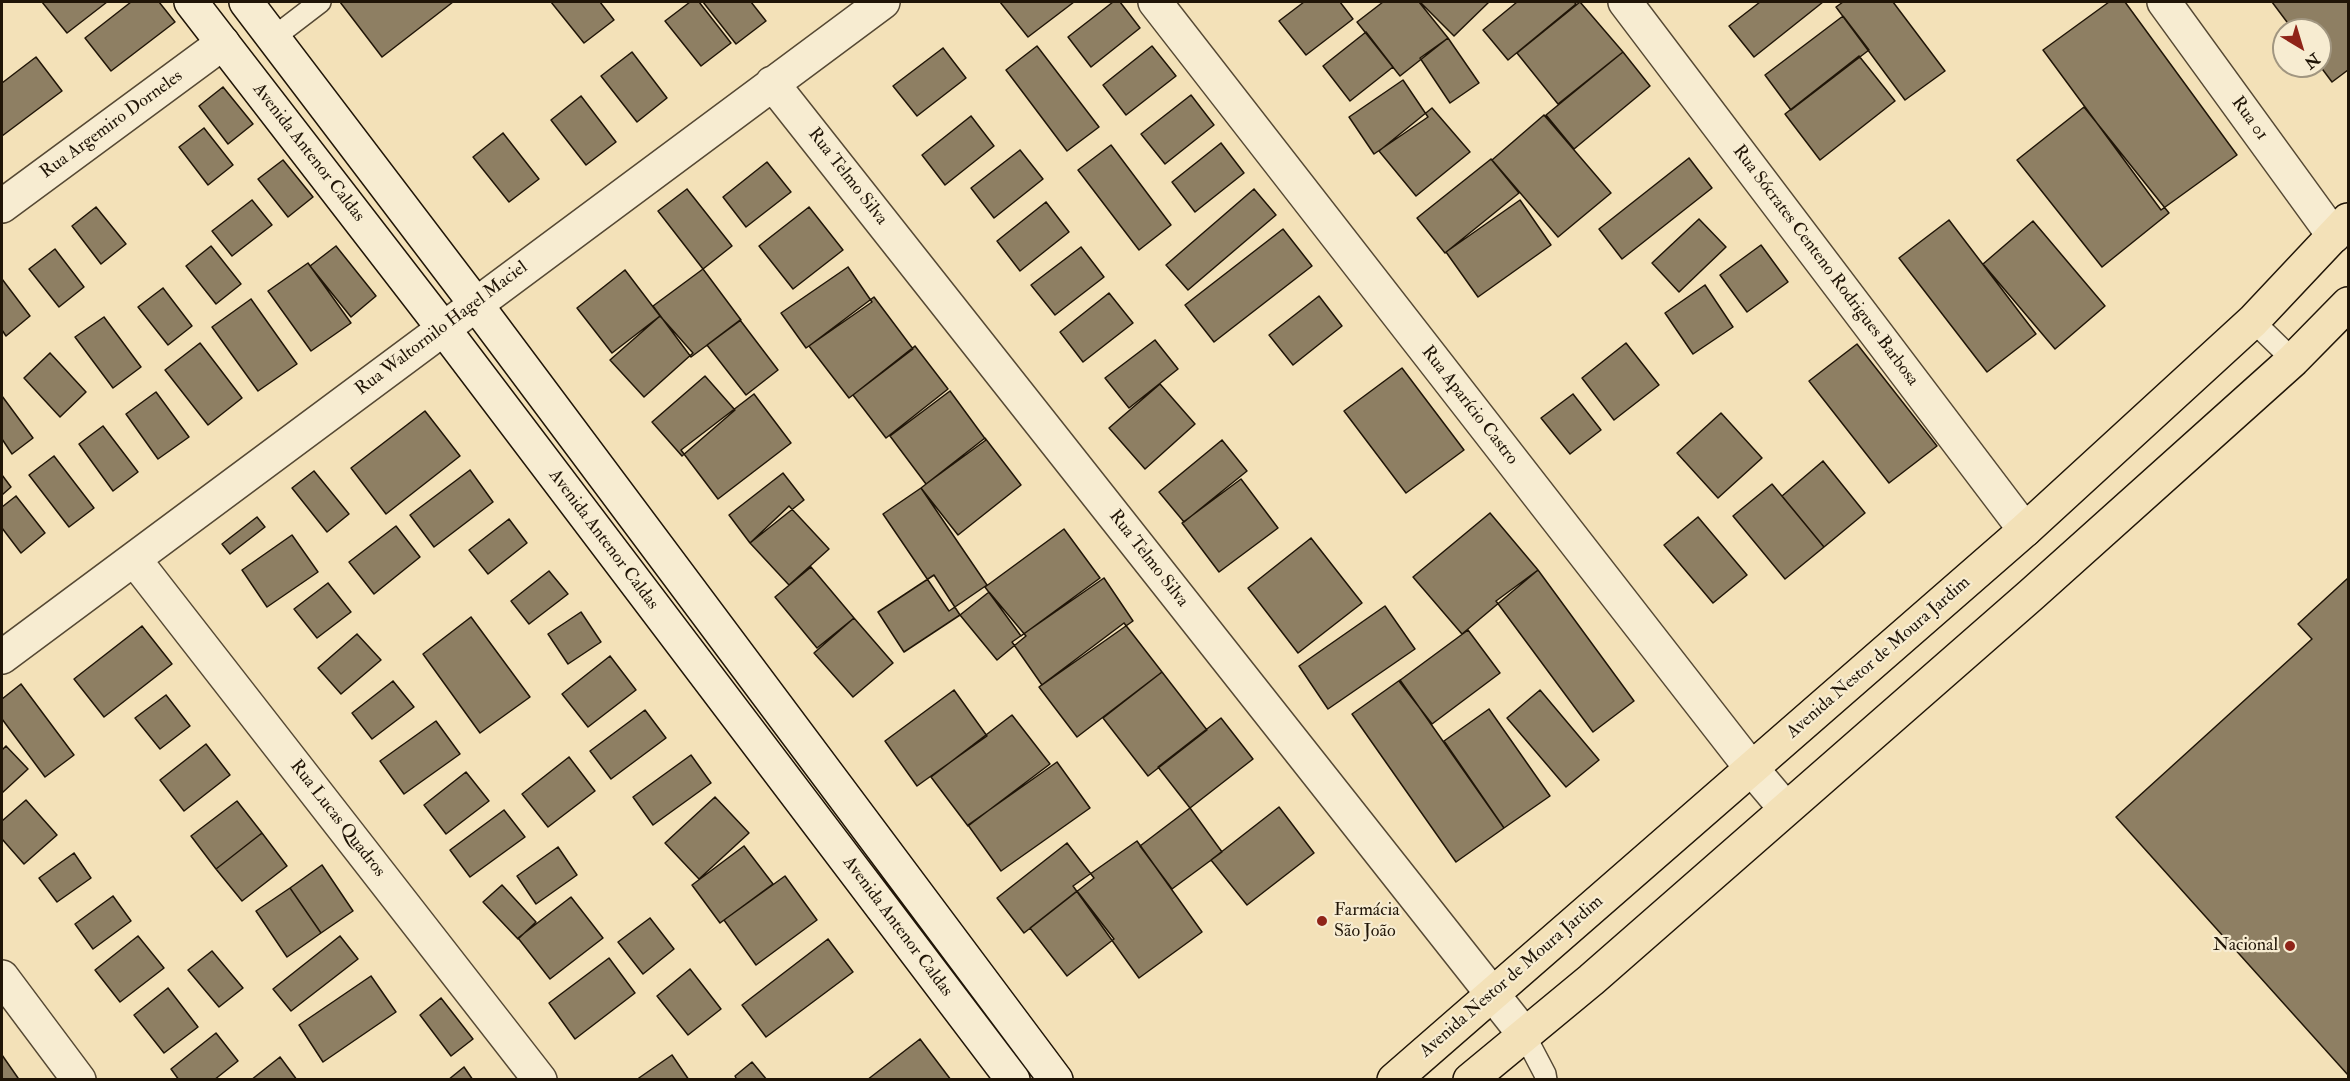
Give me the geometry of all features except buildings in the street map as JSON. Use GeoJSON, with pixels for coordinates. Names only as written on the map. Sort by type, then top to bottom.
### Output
{"type":"FeatureCollection","features":[{"type":"Feature","properties":{"kind":"main road","name":"Avenida Nestor de Moura Jardim"},"geometry":{"type":"LineString","coordinates":[[1394,1080],[2025,530],[2253,321],[2341,228]]}},
{"type":"Feature","properties":{"kind":"main road"},"geometry":{"type":"LineString","coordinates":[[1470,1080],[1591,980],[2031,595],[2293,360],[2349,304]]}},
{"type":"Feature","properties":{"kind":"street","name":"Avenida Antenor Caldas"},"geometry":{"type":"LineString","coordinates":[[191,2],[443,328],[1013,1080]]}},
{"type":"Feature","properties":{"kind":"street","name":"Avenida Antenor Caldas"},"geometry":{"type":"LineString","coordinates":[[246,2],[476,303],[1056,1080]]}},
{"type":"Feature","properties":{"kind":"street","name":"Rua Waltornilo Hagel Maciel"},"geometry":{"type":"LineString","coordinates":[[2,657],[883,2]]}},
{"type":"Feature","properties":{"kind":"street","name":"Rua Aparício Castro"},"geometry":{"type":"LineString","coordinates":[[1155,2],[1752,769],[1785,808]]}},
{"type":"Feature","properties":{"kind":"street","name":"Rua Sócrates Centeno Rodrigues Barbosa"},"geometry":{"type":"LineString","coordinates":[[1625,2],[2025,530]]}},
{"type":"Feature","properties":{"kind":"street","name":"Rua 01"},"geometry":{"type":"LineString","coordinates":[[2164,2],[2341,228]]}},
{"type":"Feature","properties":{"kind":"street","name":"Rua Argemiro Dorneles"},"geometry":{"type":"LineString","coordinates":[[2,206],[223,43]]}},
{"type":"Feature","properties":{"kind":"street","name":"Rua Telmo Silva"},"geometry":{"type":"LineString","coordinates":[[772,83],[1524,1034]]}},
{"type":"Feature","properties":{"kind":"street","name":"Rua Lucas Quadros"},"geometry":{"type":"LineString","coordinates":[[134,559],[540,1080]]}},
{"type":"Feature","properties":{"kind":"street"},"geometry":{"type":"LineString","coordinates":[[2,977],[79,1080]]}},
{"type":"Feature","properties":{"kind":"lane"},"geometry":{"type":"LineString","coordinates":[[273,38],[320,2]]}},
{"type":"Feature","properties":{"kind":"lane"},"geometry":{"type":"LineString","coordinates":[[2253,321],[2293,360]]}},
{"type":"Feature","properties":{"kind":"lane"},"geometry":{"type":"LineString","coordinates":[[1524,1034],[1546,1080]]}},
{"type":"Feature","properties":{"kind":"place","name":"Farmácia São João"},"geometry":{"type":"Point","coordinates":[1322,921]}},
{"type":"Feature","properties":{"kind":"place","name":"Nacional"},"geometry":{"type":"Point","coordinates":[2290,946]}}]}
